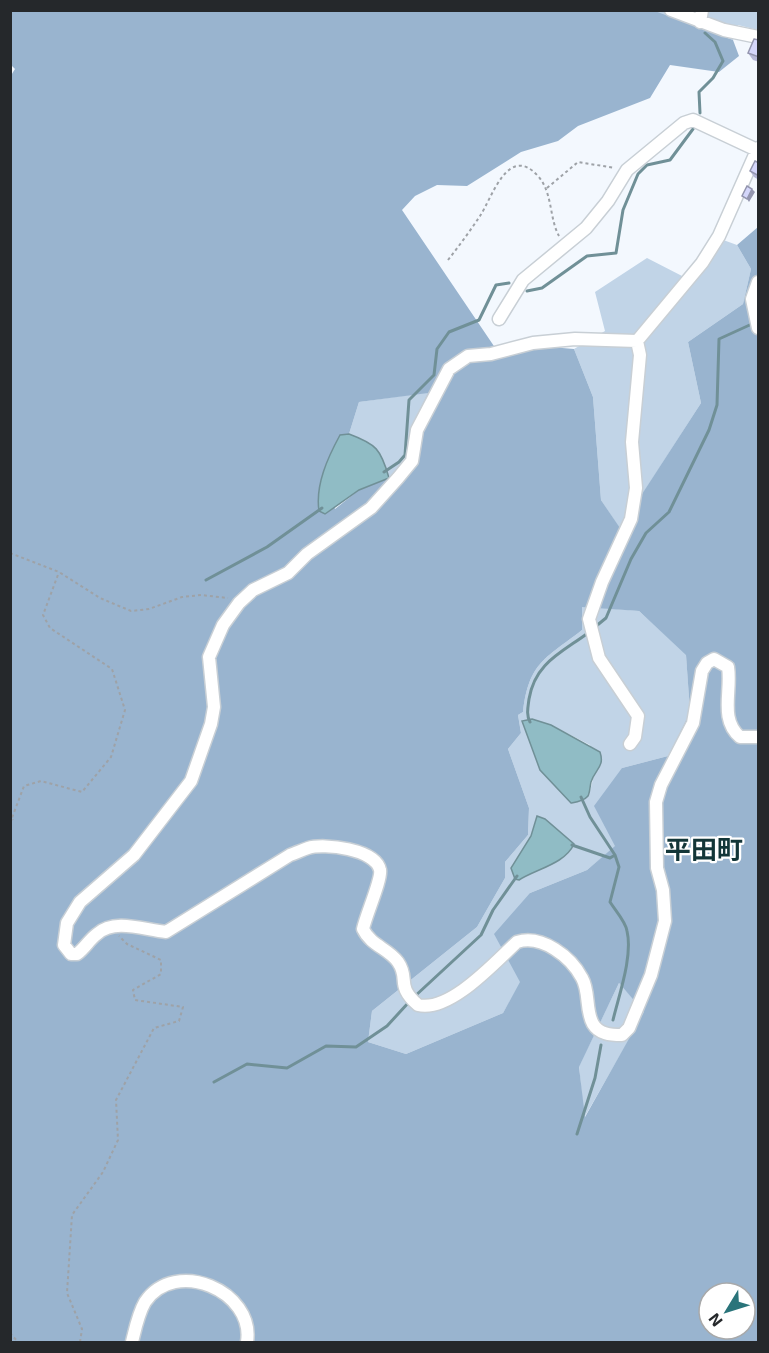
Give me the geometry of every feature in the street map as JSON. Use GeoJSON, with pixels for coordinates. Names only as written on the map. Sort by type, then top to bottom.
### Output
{"type":"FeatureCollection","features":[{"type":"Feature","properties":{"kind":"street"},"geometry":{"type":"LineString","coordinates":[[670,10],[701,16],[759,37]]}},
{"type":"Feature","properties":{"kind":"street"},"geometry":{"type":"LineString","coordinates":[[499,319],[523,279],[586,228],[608,201],[627,170],[653,146],[684,123],[693,120],[758,149],[719,236],[702,262],[638,341],[640,355],[632,442],[636,488],[631,519],[591,612],[592,630],[599,658],[638,716],[635,737],[630,744]]}},
{"type":"Feature","properties":{"kind":"street"},"geometry":{"type":"LineString","coordinates":[[757,324],[752,299],[759,282]]}},
{"type":"Feature","properties":{"kind":"street"},"geometry":{"type":"LineString","coordinates":[[638,341],[575,339],[533,343],[491,354],[468,356],[457,362],[442,380],[417,430],[412,461],[385,494],[371,508],[307,555],[288,573],[253,590],[239,603],[223,625],[209,657],[214,707],[204,750],[191,781],[135,855],[80,902],[67,923],[64,945],[71,954],[77,954],[97,933],[110,926],[131,926],[166,932],[290,855],[309,848],[348,849],[374,859],[380,868],[380,878],[363,928],[375,945],[396,960],[402,970],[404,990],[418,1005],[436,1003],[471,986],[517,942],[527,939],[542,943],[562,955],[582,978],[592,1023],[602,1033],[622,1035],[636,1013],[651,975],[665,921],[656,850],[656,802],[664,778],[693,723],[702,671],[707,663],[714,659],[728,667],[729,724],[734,732],[740,737],[759,737]]}},
{"type":"Feature","properties":{"kind":"street"},"geometry":{"type":"LineString","coordinates":[[132,1342],[145,1303],[160,1288],[175,1280],[190,1280],[207,1285],[229,1298],[246,1321],[247,1342]]}},
{"type":"Feature","properties":{"kind":"path"},"geometry":{"type":"LineString","coordinates":[[546,189],[578,162],[627,170]]}},
{"type":"Feature","properties":{"kind":"path"},"geometry":{"type":"LineString","coordinates":[[448,260],[482,213],[500,177],[512,168],[528,168],[538,177],[546,189],[556,232],[564,244]]}},
{"type":"Feature","properties":{"kind":"path"},"geometry":{"type":"LineString","coordinates":[[10,400],[10,428]]}},
{"type":"Feature","properties":{"kind":"path"},"geometry":{"type":"LineString","coordinates":[[10,553],[59,572],[100,598],[131,611],[149,609],[182,597],[201,595],[228,598],[239,603]]}},
{"type":"Feature","properties":{"kind":"path"},"geometry":{"type":"LineString","coordinates":[[12,821],[24,786],[41,781],[82,792],[111,757],[125,710],[112,669],[50,628],[44,615],[59,572]]}},
{"type":"Feature","properties":{"kind":"path"},"geometry":{"type":"LineString","coordinates":[[10,814],[12,821]]}},
{"type":"Feature","properties":{"kind":"path"},"geometry":{"type":"LineString","coordinates":[[80,1342],[82,1329],[67,1293],[72,1215],[103,1172],[118,1140],[116,1100],[154,1028],[179,1021],[183,1007],[135,1000],[133,990],[161,974],[161,960],[127,944],[110,926]]}},
{"type":"Feature","properties":{"kind":"path"},"geometry":{"type":"LineString","coordinates":[[10,1333],[18,1342]]}},
{"type":"Feature","properties":{"kind":"shaded area"},"geometry":{"type":"Polygon","coordinates":[[[652,10],[733,40],[739,56],[719,72],[670,65],[650,98],[578,126],[558,141],[521,152],[467,186],[437,185],[415,196],[402,210],[502,358],[539,346],[574,349],[593,397],[601,500],[620,528],[701,403],[688,342],[743,304],[751,269],[737,245],[758,227],[758,1342],[11,1342],[10,77],[15,69],[11,65],[10,11],[652,10]],[[428,393],[359,402],[349,434],[340,435],[324,475],[335,509],[359,490],[389,478],[407,461],[413,424],[428,393]],[[582,607],[582,630],[541,663],[535,672],[526,695],[523,712],[518,715],[521,733],[508,749],[529,808],[528,835],[505,862],[505,878],[477,927],[372,1011],[368,1042],[406,1054],[503,1013],[520,982],[494,934],[530,893],[587,870],[615,846],[594,806],[622,768],[668,756],[690,712],[686,655],[639,611],[582,607]],[[619,983],[579,1067],[585,1117],[644,1012],[619,983]]]}},
{"type":"Feature","properties":{"kind":"shaded area"},"geometry":{"type":"Polygon","coordinates":[[[652,11],[758,11],[758,30],[738,25],[733,40],[652,11]]]}},
{"type":"Feature","properties":{"kind":"shaded area"},"geometry":{"type":"Polygon","coordinates":[[[715,237],[737,245],[751,269],[743,304],[688,342],[701,403],[620,529],[601,500],[593,397],[574,349],[605,331],[595,292],[647,258],[684,277],[715,237]]]}},
{"type":"Feature","properties":{"kind":"shaded area"},"geometry":{"type":"Polygon","coordinates":[[[429,392],[413,424],[407,461],[389,478],[376,449],[349,434],[359,402],[429,392]]]}},
{"type":"Feature","properties":{"kind":"shaded area"},"geometry":{"type":"Polygon","coordinates":[[[349,434],[366,441],[376,449],[383,460],[389,478],[359,490],[325,514],[319,511],[321,481],[331,452],[340,435],[349,434]]]}},
{"type":"Feature","properties":{"kind":"shaded area"},"geometry":{"type":"Polygon","coordinates":[[[582,606],[639,611],[686,654],[690,712],[668,756],[622,768],[616,846],[587,870],[530,893],[521,982],[503,1013],[406,1054],[368,1042],[372,1011],[477,927],[505,878],[505,862],[528,835],[529,808],[508,749],[521,733],[518,715],[523,712],[526,695],[535,672],[541,663],[582,630],[582,606]],[[551,725],[589,795],[594,775],[590,745],[551,725]],[[537,816],[531,836],[511,868],[515,879],[519,880],[558,861],[570,851],[574,844],[545,819],[537,816]]]}},
{"type":"Feature","properties":{"kind":"shaded area"},"geometry":{"type":"Polygon","coordinates":[[[532,719],[551,725],[600,752],[600,765],[591,782],[588,796],[584,799],[571,803],[540,770],[522,721],[532,719]]]}},
{"type":"Feature","properties":{"kind":"shaded area"},"geometry":{"type":"Polygon","coordinates":[[[537,816],[545,819],[574,844],[564,857],[519,880],[515,879],[511,868],[531,836],[537,816]]]}},
{"type":"Feature","properties":{"kind":"shaded area"},"geometry":{"type":"Polygon","coordinates":[[[619,983],[645,1012],[584,1118],[579,1066],[619,983]]]}},
{"type":"Feature","properties":{"kind":"building"},"geometry":{"type":"Polygon","coordinates":[[[754,39],[759,40],[759,57],[748,53],[754,39]]]}},
{"type":"Feature","properties":{"kind":"building"},"geometry":{"type":"Polygon","coordinates":[[[755,161],[759,163],[759,176],[750,171],[755,161]]]}},
{"type":"Feature","properties":{"kind":"building"},"geometry":{"type":"Polygon","coordinates":[[[747,186],[752,189],[747,199],[742,196],[747,186]]]}},
{"type":"Feature","properties":{"kind":"waterway"},"geometry":{"type":"LineString","coordinates":[[700,113],[699,92],[713,78],[723,61],[715,42],[705,33]]}},
{"type":"Feature","properties":{"kind":"waterway"},"geometry":{"type":"LineString","coordinates":[[527,291],[542,288],[587,256],[616,253],[623,210],[638,174],[647,165],[670,160],[693,129]]}},
{"type":"Feature","properties":{"kind":"waterway"},"geometry":{"type":"LineString","coordinates":[[384,472],[405,455],[409,400],[434,375],[437,349],[449,332],[479,320],[496,285],[509,283]]}},
{"type":"Feature","properties":{"kind":"waterway"},"geometry":{"type":"LineString","coordinates":[[595,627],[606,618],[631,559],[646,533],[669,512],[709,430],[717,405],[719,339],[754,323]]}},
{"type":"Feature","properties":{"kind":"waterway"},"geometry":{"type":"LineString","coordinates":[[206,580],[267,547],[322,508]]}},
{"type":"Feature","properties":{"kind":"waterway"},"geometry":{"type":"LineString","coordinates":[[530,722],[529,699],[537,676],[559,653],[588,633]]}},
{"type":"Feature","properties":{"kind":"waterway"},"geometry":{"type":"LineString","coordinates":[[581,797],[590,817],[615,855],[619,867],[610,902],[626,927],[628,952],[613,1020]]}},
{"type":"Feature","properties":{"kind":"waterway"},"geometry":{"type":"LineString","coordinates":[[572,845],[610,858],[615,855]]}},
{"type":"Feature","properties":{"kind":"waterway"},"geometry":{"type":"LineString","coordinates":[[414,997],[481,935],[493,910],[517,876]]}},
{"type":"Feature","properties":{"kind":"waterway"},"geometry":{"type":"LineString","coordinates":[[214,1082],[247,1064],[287,1068],[326,1046],[356,1047],[387,1026],[409,1002]]}},
{"type":"Feature","properties":{"kind":"waterway"},"geometry":{"type":"LineString","coordinates":[[577,1134],[595,1078],[601,1045]]}},
{"type":"Feature","properties":{"kind":"district","name":"平田町"},"geometry":{"type":"Point","coordinates":[704,848]}}]}
